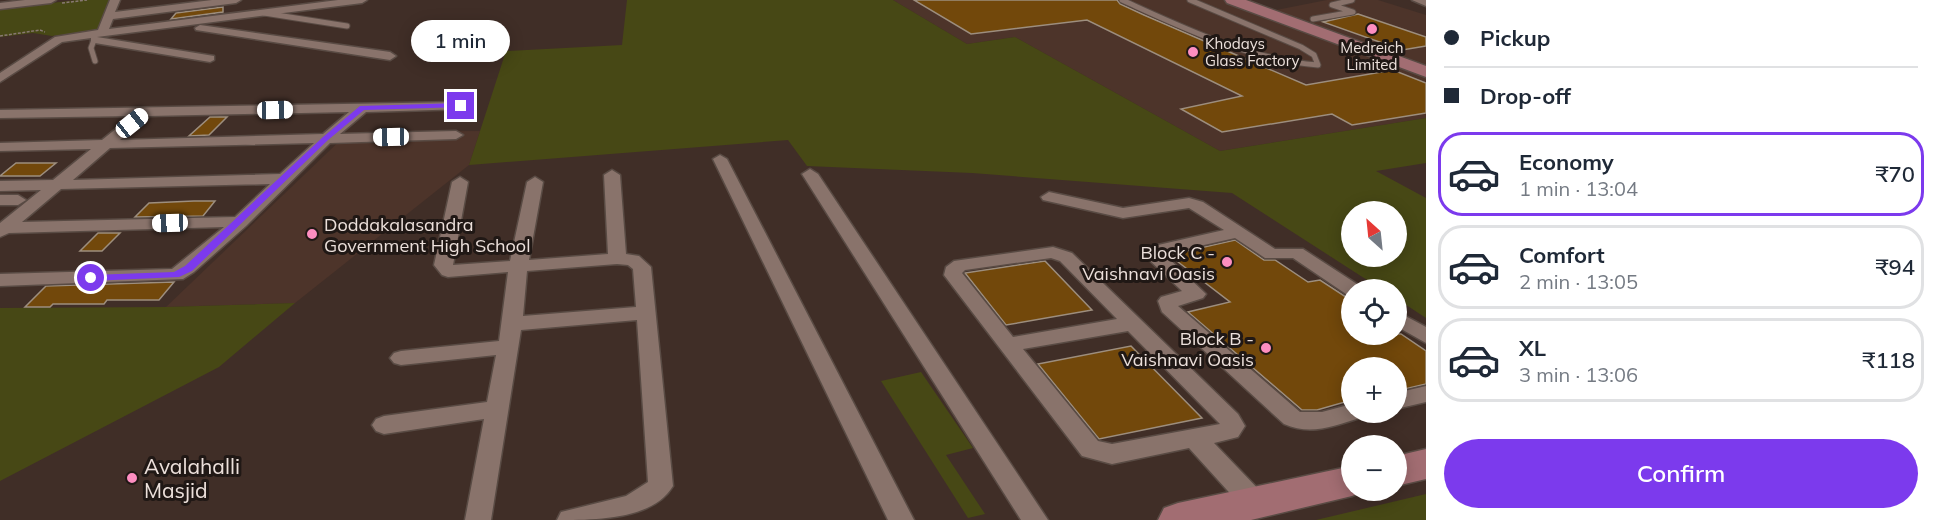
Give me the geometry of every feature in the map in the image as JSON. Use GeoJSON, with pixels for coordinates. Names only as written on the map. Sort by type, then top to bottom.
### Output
{"type":"FeatureCollection","features":[{"type":"Feature","properties":{"kind":"street"},"geometry":{"type":"LineString","coordinates":[[0,6],[51,0]]}},
{"type":"Feature","properties":{"kind":"street"},"geometry":{"type":"LineString","coordinates":[[96,36],[109,16],[115,0]]}},
{"type":"Feature","properties":{"kind":"street"},"geometry":{"type":"LineString","coordinates":[[167,9],[176,0]]}},
{"type":"Feature","properties":{"kind":"street"},"geometry":{"type":"LineString","coordinates":[[109,16],[229,0]]}},
{"type":"Feature","properties":{"kind":"street"},"geometry":{"type":"LineString","coordinates":[[0,78],[59,39],[362,0]]}},
{"type":"Feature","properties":{"kind":"street"},"geometry":{"type":"LineString","coordinates":[[1232,0],[1426,72]]}},
{"type":"Feature","properties":{"kind":"street"},"geometry":{"type":"LineString","coordinates":[[1240,0],[1341,40]]}},
{"type":"Feature","properties":{"kind":"street"},"geometry":{"type":"LineString","coordinates":[[1417,0],[1426,3]]}},
{"type":"Feature","properties":{"kind":"street"},"geometry":{"type":"LineString","coordinates":[[178,24],[390,56]]}},
{"type":"Feature","properties":{"kind":"street"},"geometry":{"type":"LineString","coordinates":[[96,36],[210,58]]}},
{"type":"Feature","properties":{"kind":"street"},"geometry":{"type":"LineString","coordinates":[[0,66],[24,64]]}},
{"type":"Feature","properties":{"kind":"street"},"geometry":{"type":"LineString","coordinates":[[0,114],[461,106]]}},
{"type":"Feature","properties":{"kind":"street"},"geometry":{"type":"LineString","coordinates":[[0,280],[176,275],[188,268],[240,222],[326,138],[362,108]]}},
{"type":"Feature","properties":{"kind":"street"},"geometry":{"type":"LineString","coordinates":[[2,230],[145,112]]}},
{"type":"Feature","properties":{"kind":"street"},"geometry":{"type":"LineString","coordinates":[[0,147],[456,135]]}},
{"type":"Feature","properties":{"kind":"street"},"geometry":{"type":"LineString","coordinates":[[720,159],[901,520]]}},
{"type":"Feature","properties":{"kind":"street"},"geometry":{"type":"LineString","coordinates":[[810,174],[1035,520]]}},
{"type":"Feature","properties":{"kind":"street"},"geometry":{"type":"LineString","coordinates":[[612,175],[617,259]]}},
{"type":"Feature","properties":{"kind":"street"},"geometry":{"type":"LineString","coordinates":[[0,186],[283,179]]}},
{"type":"Feature","properties":{"kind":"street"},"geometry":{"type":"LineString","coordinates":[[460,182],[443,265],[448,271],[518,268],[617,259],[633,260],[642,267],[661,486],[654,496],[641,502],[570,520]]}},
{"type":"Feature","properties":{"kind":"street"},"geometry":{"type":"LineString","coordinates":[[478,520],[512,324],[518,268],[535,182]]}},
{"type":"Feature","properties":{"kind":"street"},"geometry":{"type":"LineString","coordinates":[[1049,197],[1123,213],[1189,203],[1197,205],[1271,254],[1297,253],[1341,282]]}},
{"type":"Feature","properties":{"kind":"street"},"geometry":{"type":"LineString","coordinates":[[0,200],[18,200]]}},
{"type":"Feature","properties":{"kind":"street"},"geometry":{"type":"LineString","coordinates":[[2,230],[240,222]]}},
{"type":"Feature","properties":{"kind":"street"},"geometry":{"type":"LineString","coordinates":[[1238,231],[1151,252],[1196,294],[1168,302],[1169,309],[1297,421],[1310,423],[1341,415]]}},
{"type":"Feature","properties":{"kind":"street"},"geometry":{"type":"LineString","coordinates":[[1059,253],[1066,257],[1133,323],[1230,420],[1233,426],[1230,431],[1195,440],[1112,454],[1090,449],[1007,345],[953,275],[955,268],[1059,253]]}},
{"type":"Feature","properties":{"kind":"street"},"geometry":{"type":"LineString","coordinates":[[512,324],[647,313]]}},
{"type":"Feature","properties":{"kind":"street"},"geometry":{"type":"LineString","coordinates":[[1007,345],[1133,323]]}},
{"type":"Feature","properties":{"kind":"street"},"geometry":{"type":"LineString","coordinates":[[1407,324],[1426,336]]}},
{"type":"Feature","properties":{"kind":"street"},"geometry":{"type":"LineString","coordinates":[[401,358],[507,347]]}},
{"type":"Feature","properties":{"kind":"street"},"geometry":{"type":"LineString","coordinates":[[1407,398],[1426,394]]}},
{"type":"Feature","properties":{"kind":"street"},"geometry":{"type":"LineString","coordinates":[[384,425],[497,409]]}},
{"type":"Feature","properties":{"kind":"street"},"geometry":{"type":"LineString","coordinates":[[1195,440],[1255,502]]}},
{"type":"Feature","properties":{"kind":"street"},"geometry":{"type":"LineString","coordinates":[[1407,468],[1426,464]]}},
{"type":"Feature","properties":{"kind":"street"},"geometry":{"type":"LineString","coordinates":[[1178,520],[1341,483]]}},
{"type":"Feature","properties":{"kind":"lane"},"geometry":{"type":"LineString","coordinates":[[1122,0],[1236,47],[1277,59],[1318,65],[1314,55],[1301,47],[1190,0]]}},
{"type":"Feature","properties":{"kind":"lane"},"geometry":{"type":"LineString","coordinates":[[1313,19],[1353,12],[1332,5],[1352,0]]}},
{"type":"Feature","properties":{"kind":"lane"},"geometry":{"type":"LineString","coordinates":[[264,13],[346,26]]}},
{"type":"Feature","properties":{"kind":"lane"},"geometry":{"type":"LineString","coordinates":[[95,61],[91,48],[96,36]]}},
{"type":"Feature","properties":{"kind":"shaded area"},"geometry":{"type":"Polygon","coordinates":[[[77,0],[110,0],[98,30],[52,36],[33,33],[0,37],[0,9],[77,0]]]}},
{"type":"Feature","properties":{"kind":"shaded area"},"geometry":{"type":"Polygon","coordinates":[[[627,0],[893,0],[967,44],[1015,37],[1220,151],[1426,118],[1426,163],[1376,171],[1426,198],[1426,318],[1407,306],[1407,279],[1365,279],[1347,267],[1407,267],[1407,201],[1341,201],[1341,263],[1232,193],[972,173],[807,166],[788,140],[469,165],[506,51],[622,45],[627,0]]]}},
{"type":"Feature","properties":{"kind":"shaded area"},"geometry":{"type":"Polygon","coordinates":[[[893,0],[1227,0],[1426,76],[1426,118],[1220,151],[1015,37],[967,44],[893,0]]]}},
{"type":"Feature","properties":{"kind":"shaded area","name":"Medreich Limited"},"geometry":{"type":"Polygon","coordinates":[[[1327,0],[1378,0],[1426,15],[1426,67],[1271,11],[1327,0]]]}},
{"type":"Feature","properties":{"kind":"shaded area","name":"Doddakalasandra Government High School"},"geometry":{"type":"Polygon","coordinates":[[[480,131],[469,165],[295,303],[166,307],[349,132],[480,131]]]}},
{"type":"Feature","properties":{"kind":"shaded area"},"geometry":{"type":"Polygon","coordinates":[[[295,303],[219,367],[0,481],[0,308],[166,307],[295,303]]]}},
{"type":"Feature","properties":{"kind":"shaded area"},"geometry":{"type":"Polygon","coordinates":[[[921,372],[973,448],[946,455],[985,514],[968,518],[881,381],[921,372]]]}},
{"type":"Feature","properties":{"kind":"shaded area"},"geometry":{"type":"Polygon","coordinates":[[[1426,494],[1426,520],[1316,520],[1396,501],[1407,501],[1407,498],[1426,494]]]}},
{"type":"Feature","properties":{"kind":"building","name":"Khodays Glass Factory"},"geometry":{"type":"Polygon","coordinates":[[[914,0],[1117,0],[1120,4],[1144,15],[1306,85],[1393,70],[1426,83],[1426,113],[1352,125],[1332,114],[1222,132],[1181,109],[1242,96],[1087,20],[971,34],[914,0]]]}},
{"type":"Feature","properties":{"kind":"building"},"geometry":{"type":"Polygon","coordinates":[[[223,7],[223,12],[171,19],[176,13],[223,7]]]}},
{"type":"Feature","properties":{"kind":"building","name":"Medreich Limited"},"geometry":{"type":"Polygon","coordinates":[[[1358,14],[1426,37],[1426,46],[1402,50],[1323,22],[1358,14]]]}},
{"type":"Feature","properties":{"kind":"building"},"geometry":{"type":"Polygon","coordinates":[[[210,117],[227,117],[209,135],[189,136],[210,117]]]}},
{"type":"Feature","properties":{"kind":"building"},"geometry":{"type":"Polygon","coordinates":[[[16,163],[56,163],[40,176],[0,176],[16,163]]]}},
{"type":"Feature","properties":{"kind":"building"},"geometry":{"type":"Polygon","coordinates":[[[215,201],[203,216],[135,217],[149,203],[215,201]]]}},
{"type":"Feature","properties":{"kind":"building"},"geometry":{"type":"Polygon","coordinates":[[[98,233],[120,233],[102,251],[80,251],[98,233]]]}},
{"type":"Feature","properties":{"kind":"building"},"geometry":{"type":"Polygon","coordinates":[[[1235,240],[1264,260],[1275,260],[1308,282],[1320,280],[1341,294],[1341,345],[1407,345],[1407,338],[1426,351],[1426,384],[1407,388],[1407,357],[1341,357],[1341,403],[1317,410],[1302,410],[1188,312],[1230,302],[1169,255],[1235,240]]]}},
{"type":"Feature","properties":{"kind":"building"},"geometry":{"type":"Polygon","coordinates":[[[1045,261],[1092,310],[1006,325],[965,273],[1045,261]]]}},
{"type":"Feature","properties":{"kind":"building"},"geometry":{"type":"Polygon","coordinates":[[[174,282],[159,300],[107,300],[104,304],[53,304],[50,307],[25,307],[46,286],[174,282]]]}},
{"type":"Feature","properties":{"kind":"building"},"geometry":{"type":"Polygon","coordinates":[[[1131,346],[1202,418],[1099,439],[1038,364],[1131,346]]]}},
{"type":"Feature","properties":{"kind":"place","name":"Medreich Limited"},"geometry":{"type":"Point","coordinates":[1372,29]}},
{"type":"Feature","properties":{"kind":"place","name":"Khodays Glass Factory"},"geometry":{"type":"Point","coordinates":[1193,52]}},
{"type":"Feature","properties":{"kind":"place","name":"Doddakalasandra Government High School"},"geometry":{"type":"Point","coordinates":[312,234]}},
{"type":"Feature","properties":{"kind":"place","name":"Block C - Vaishnavi Oasis"},"geometry":{"type":"Point","coordinates":[1227,262]}},
{"type":"Feature","properties":{"kind":"place","name":"Block B - Vaishnavi Oasis"},"geometry":{"type":"Point","coordinates":[1266,348]}},
{"type":"Feature","properties":{"kind":"place","name":"Avalahalli Masjid"},"geometry":{"type":"Point","coordinates":[132,478]}},
{"type":"Feature","properties":{"kind":"route"},"geometry":{"type":"LineString","coordinates":[[91,278],[176,275],[188,268],[240,222],[326,138],[362,108],[461,106]]}}]}
